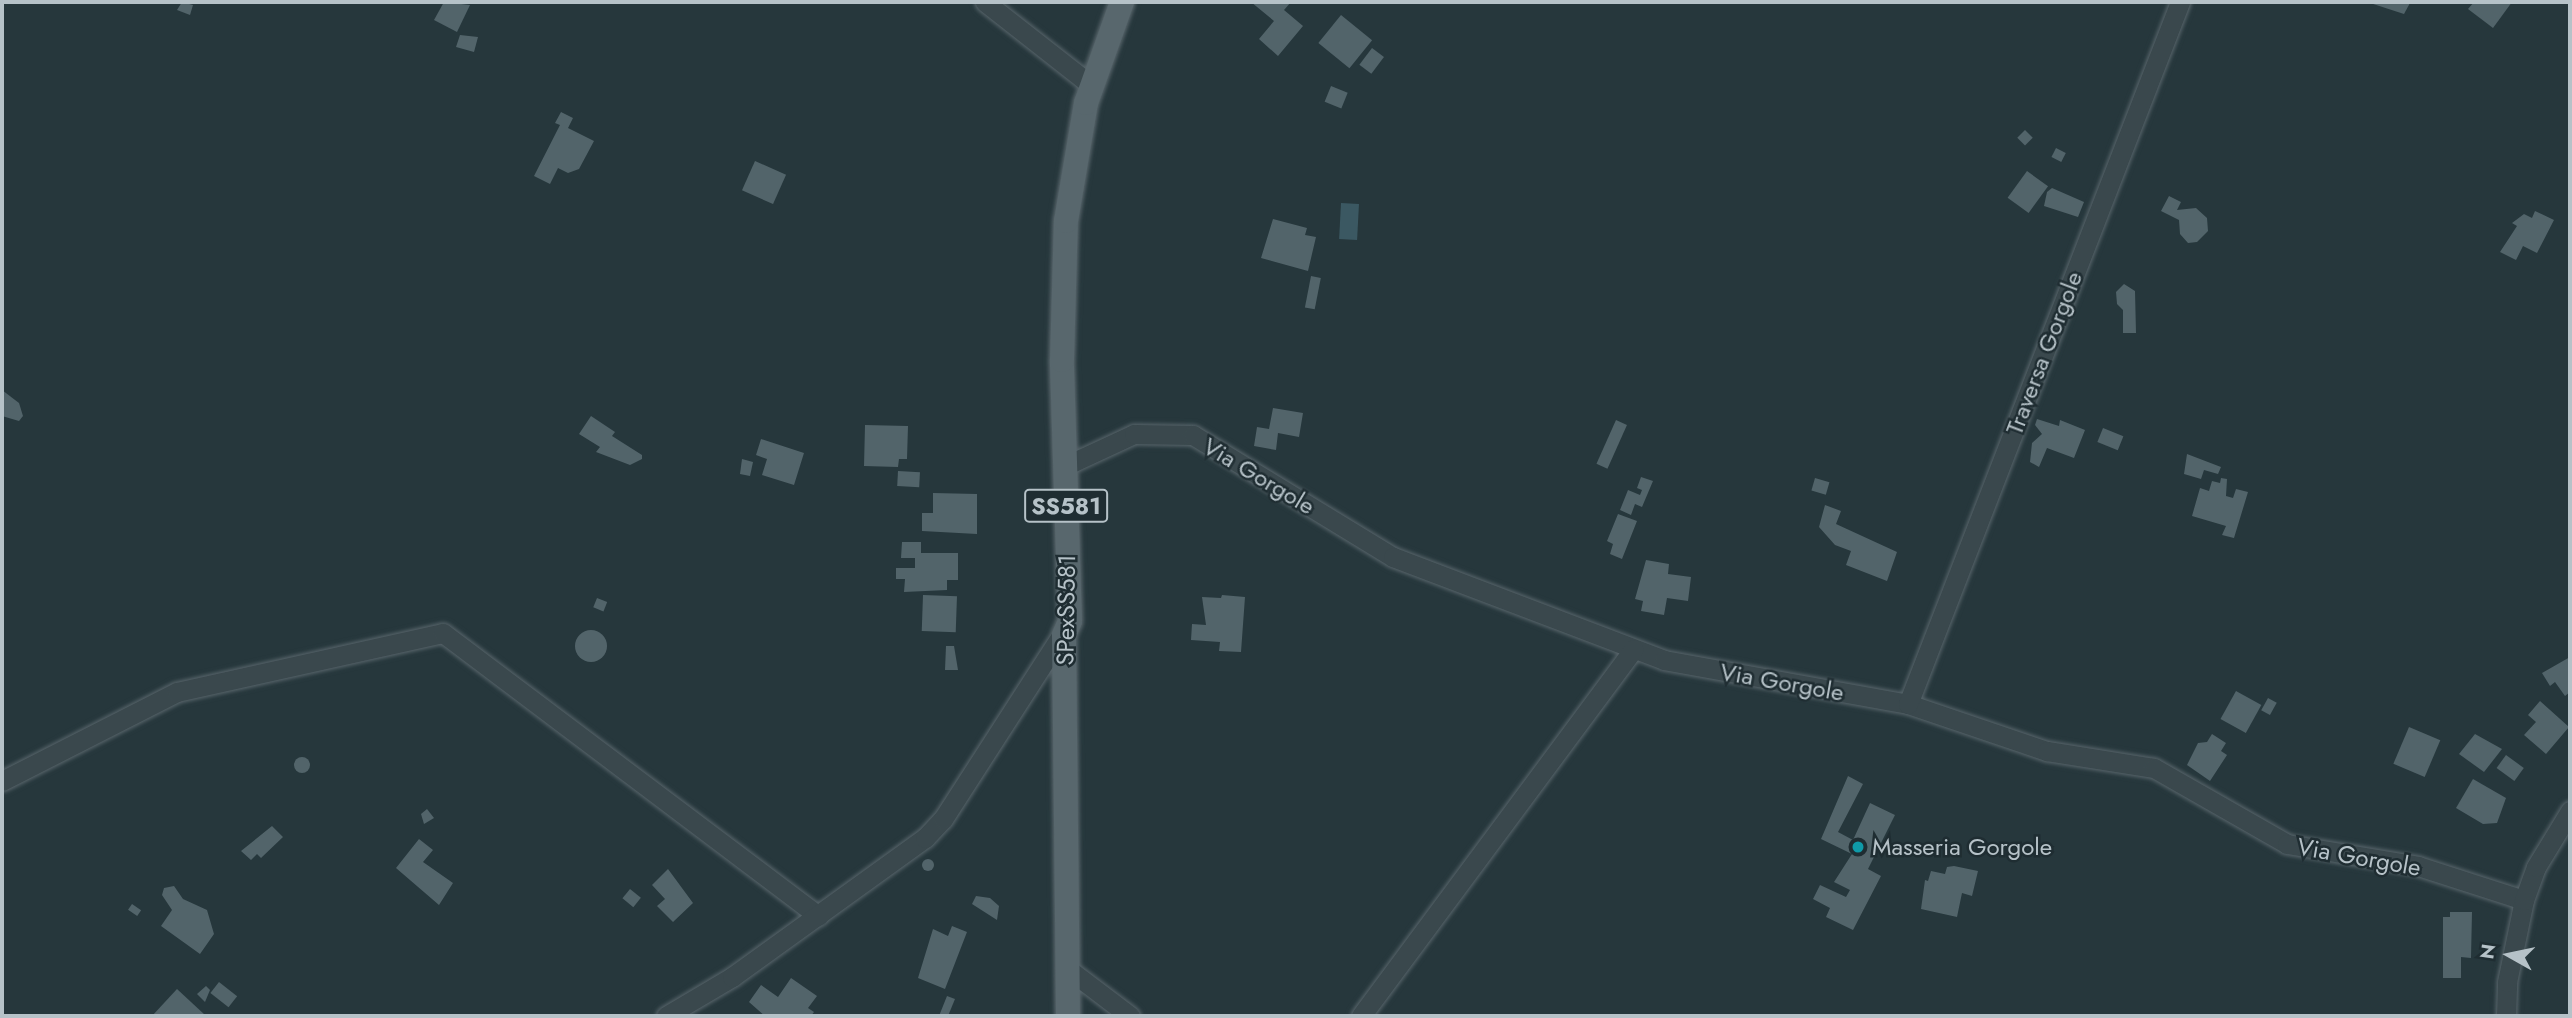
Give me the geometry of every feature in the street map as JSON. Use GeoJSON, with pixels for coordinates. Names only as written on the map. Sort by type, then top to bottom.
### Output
{"type":"FeatureCollection","features":[{"type":"Feature","properties":{"kind":"main road","name":"SPexSS581"},"geometry":{"type":"LineString","coordinates":[[1069,1016],[1064,635],[1070,621],[1065,466],[1066,221],[1092,86],[1122,2]]}},
{"type":"Feature","properties":{"kind":"street"},"geometry":{"type":"LineString","coordinates":[[985,2],[1092,86]]}},
{"type":"Feature","properties":{"kind":"street","name":"Traversa Gorgole"},"geometry":{"type":"LineString","coordinates":[[1908,704],[2180,2]]}},
{"type":"Feature","properties":{"kind":"street","name":"Via Gorgole"},"geometry":{"type":"LineString","coordinates":[[1065,466],[1134,434],[1193,435],[1393,557],[1664,660],[1908,704],[2047,751],[2154,768],[2287,844],[2418,866],[2524,900]]}},
{"type":"Feature","properties":{"kind":"street"},"geometry":{"type":"LineString","coordinates":[[666,1016],[733,977],[925,838],[943,819],[1070,621]]}},
{"type":"Feature","properties":{"kind":"street"},"geometry":{"type":"LineString","coordinates":[[2,781],[177,692],[443,633],[818,916]]}},
{"type":"Feature","properties":{"kind":"street"},"geometry":{"type":"LineString","coordinates":[[1361,1016],[1634,649]]}},
{"type":"Feature","properties":{"kind":"street"},"geometry":{"type":"LineString","coordinates":[[2506,1016],[2507,982],[2524,900],[2536,867],[2570,811]]}},
{"type":"Feature","properties":{"kind":"street"},"geometry":{"type":"LineString","coordinates":[[1068,969],[1129,1016]]}},
{"type":"Feature","properties":{"kind":"water"},"geometry":{"type":"Polygon","coordinates":[[[1341,203],[1359,204],[1357,240],[1339,239],[1341,203]]]}},
{"type":"Feature","properties":{"kind":"building"},"geometry":{"type":"Polygon","coordinates":[[[182,2],[193,5],[190,15],[177,10],[182,2]]]}},
{"type":"Feature","properties":{"kind":"building"},"geometry":{"type":"Polygon","coordinates":[[[444,2],[470,5],[457,32],[434,20],[444,2]]]}},
{"type":"Feature","properties":{"kind":"building"},"geometry":{"type":"Polygon","coordinates":[[[1251,2],[1291,2],[1284,10],[1303,26],[1278,56],[1259,39],[1274,21],[1251,2]]]}},
{"type":"Feature","properties":{"kind":"building"},"geometry":{"type":"Polygon","coordinates":[[[2367,2],[2409,2],[2410,3],[2404,14],[2367,2]]]}},
{"type":"Feature","properties":{"kind":"building"},"geometry":{"type":"Polygon","coordinates":[[[2474,2],[2512,2],[2493,28],[2468,9],[2474,2]]]}},
{"type":"Feature","properties":{"kind":"building"},"geometry":{"type":"Polygon","coordinates":[[[1341,15],[1372,40],[1349,68],[1318,43],[1341,15]]]}},
{"type":"Feature","properties":{"kind":"building"},"geometry":{"type":"Polygon","coordinates":[[[460,35],[478,37],[474,52],[456,47],[460,35]]]}},
{"type":"Feature","properties":{"kind":"building"},"geometry":{"type":"Polygon","coordinates":[[[1372,48],[1384,57],[1371,74],[1359,65],[1372,48]]]}},
{"type":"Feature","properties":{"kind":"building"},"geometry":{"type":"Polygon","coordinates":[[[1331,86],[1348,93],[1341,109],[1325,102],[1331,86]]]}},
{"type":"Feature","properties":{"kind":"building"},"geometry":{"type":"Polygon","coordinates":[[[561,112],[573,118],[568,128],[594,141],[579,169],[568,173],[558,168],[550,184],[534,176],[560,125],[555,123],[561,112]]]}},
{"type":"Feature","properties":{"kind":"building"},"geometry":{"type":"Polygon","coordinates":[[[2025,130],[2033,138],[2025,146],[2017,138],[2025,130]]]}},
{"type":"Feature","properties":{"kind":"building"},"geometry":{"type":"Polygon","coordinates":[[[2056,148],[2066,153],[2061,162],[2051,157],[2056,148]]]}},
{"type":"Feature","properties":{"kind":"building"},"geometry":{"type":"Polygon","coordinates":[[[755,161],[786,175],[773,204],[742,190],[755,161]]]}},
{"type":"Feature","properties":{"kind":"building"},"geometry":{"type":"Polygon","coordinates":[[[2027,171],[2048,186],[2029,213],[2008,198],[2027,171]]]}},
{"type":"Feature","properties":{"kind":"building"},"geometry":{"type":"Polygon","coordinates":[[[2052,188],[2084,202],[2078,217],[2044,206],[2047,192],[2052,188]]]}},
{"type":"Feature","properties":{"kind":"building"},"geometry":{"type":"Polygon","coordinates":[[[2169,196],[2181,202],[2177,210],[2196,208],[2207,218],[2208,231],[2197,242],[2188,243],[2180,234],[2179,220],[2161,211],[2169,196]]]}},
{"type":"Feature","properties":{"kind":"building"},"geometry":{"type":"Polygon","coordinates":[[[2535,211],[2554,220],[2537,253],[2523,246],[2516,260],[2500,252],[2517,226],[2512,223],[2524,214],[2532,218],[2535,211]]]}},
{"type":"Feature","properties":{"kind":"building"},"geometry":{"type":"Polygon","coordinates":[[[1273,219],[1307,228],[1305,235],[1316,237],[1308,271],[1261,258],[1273,219]]]}},
{"type":"Feature","properties":{"kind":"building"},"geometry":{"type":"Polygon","coordinates":[[[1311,276],[1321,278],[1315,309],[1305,307],[1311,276]]]}},
{"type":"Feature","properties":{"kind":"building"},"geometry":{"type":"Polygon","coordinates":[[[2124,284],[2135,291],[2136,333],[2123,333],[2123,310],[2117,304],[2116,292],[2124,284]]]}},
{"type":"Feature","properties":{"kind":"building"},"geometry":{"type":"Polygon","coordinates":[[[2,390],[19,403],[23,416],[19,421],[2,416],[2,390]]]}},
{"type":"Feature","properties":{"kind":"building"},"geometry":{"type":"Polygon","coordinates":[[[1273,408],[1303,413],[1299,437],[1278,433],[1276,450],[1254,446],[1257,427],[1269,429],[1273,408]]]}},
{"type":"Feature","properties":{"kind":"building"},"geometry":{"type":"Polygon","coordinates":[[[591,416],[615,432],[612,436],[642,455],[642,459],[630,465],[596,452],[600,447],[579,434],[591,416]]]}},
{"type":"Feature","properties":{"kind":"building"},"geometry":{"type":"Polygon","coordinates":[[[2037,419],[2059,426],[2060,420],[2085,430],[2074,458],[2047,448],[2039,467],[2030,462],[2032,443],[2042,434],[2035,425],[2037,419]]]}},
{"type":"Feature","properties":{"kind":"building"},"geometry":{"type":"Polygon","coordinates":[[[1616,420],[1627,425],[1607,469],[1596,464],[1616,420]]]}},
{"type":"Feature","properties":{"kind":"building"},"geometry":{"type":"Polygon","coordinates":[[[865,425],[908,426],[907,459],[899,459],[898,467],[864,466],[865,425]]]}},
{"type":"Feature","properties":{"kind":"building"},"geometry":{"type":"Polygon","coordinates":[[[2103,428],[2123,436],[2118,450],[2097,442],[2103,428]]]}},
{"type":"Feature","properties":{"kind":"building"},"geometry":{"type":"Polygon","coordinates":[[[761,439],[804,453],[794,485],[762,475],[767,459],[756,455],[761,439]]]}},
{"type":"Feature","properties":{"kind":"building"},"geometry":{"type":"Polygon","coordinates":[[[2187,454],[2221,467],[2218,474],[2204,470],[2201,479],[2184,474],[2187,454]]]}},
{"type":"Feature","properties":{"kind":"building"},"geometry":{"type":"Polygon","coordinates":[[[742,459],[753,462],[750,476],[740,474],[742,459]]]}},
{"type":"Feature","properties":{"kind":"building"},"geometry":{"type":"Polygon","coordinates":[[[898,471],[920,472],[919,487],[897,486],[898,471]]]}},
{"type":"Feature","properties":{"kind":"building"},"geometry":{"type":"Polygon","coordinates":[[[1641,477],[1653,481],[1642,507],[1635,504],[1631,515],[1620,510],[1628,490],[1640,495],[1642,490],[1637,488],[1641,477]]]}},
{"type":"Feature","properties":{"kind":"building"},"geometry":{"type":"Polygon","coordinates":[[[1815,478],[1829,482],[1826,495],[1811,490],[1815,478]]]}},
{"type":"Feature","properties":{"kind":"building"},"geometry":{"type":"Polygon","coordinates":[[[2221,478],[2227,479],[2226,496],[2233,498],[2236,489],[2248,492],[2234,538],[2222,535],[2226,526],[2192,516],[2200,488],[2209,491],[2212,481],[2220,483],[2221,478]]]}},
{"type":"Feature","properties":{"kind":"building"},"geometry":{"type":"Polygon","coordinates":[[[933,493],[977,494],[977,534],[922,531],[922,513],[933,513],[933,493]]]}},
{"type":"Feature","properties":{"kind":"building"},"geometry":{"type":"Polygon","coordinates":[[[1825,505],[1841,511],[1836,524],[1897,552],[1887,581],[1846,565],[1851,551],[1835,545],[1819,527],[1825,505]]]}},
{"type":"Feature","properties":{"kind":"building"},"geometry":{"type":"Polygon","coordinates":[[[1618,514],[1637,521],[1622,559],[1610,554],[1613,544],[1607,541],[1618,514]]]}},
{"type":"Feature","properties":{"kind":"building"},"geometry":{"type":"Polygon","coordinates":[[[902,542],[921,542],[921,553],[958,553],[958,580],[947,580],[947,590],[904,592],[905,579],[896,579],[896,568],[915,568],[915,558],[901,558],[902,542]]]}},
{"type":"Feature","properties":{"kind":"building"},"geometry":{"type":"Polygon","coordinates":[[[1646,560],[1669,564],[1668,574],[1691,577],[1688,601],[1667,598],[1664,615],[1641,611],[1643,601],[1635,599],[1646,560]]]}},
{"type":"Feature","properties":{"kind":"building"},"geometry":{"type":"Polygon","coordinates":[[[923,595],[957,596],[956,632],[922,631],[923,595]]]}},
{"type":"Feature","properties":{"kind":"building"},"geometry":{"type":"Polygon","coordinates":[[[1222,595],[1245,597],[1241,652],[1219,651],[1220,642],[1191,640],[1192,624],[1206,625],[1202,597],[1221,598],[1222,595]]]}},
{"type":"Feature","properties":{"kind":"building"},"geometry":{"type":"Polygon","coordinates":[[[597,598],[607,602],[603,611],[593,607],[597,598]]]}},
{"type":"Feature","properties":{"kind":"building"},"geometry":{"type":"Polygon","coordinates":[[[591,630],[602,635],[607,646],[602,657],[591,662],[580,657],[575,646],[580,635],[591,630]]]}},
{"type":"Feature","properties":{"kind":"building"},"geometry":{"type":"Polygon","coordinates":[[[946,646],[954,646],[958,670],[945,670],[946,646]]]}},
{"type":"Feature","properties":{"kind":"building"},"geometry":{"type":"Polygon","coordinates":[[[2570,657],[2570,692],[2565,696],[2555,682],[2550,686],[2542,673],[2570,657]]]}},
{"type":"Feature","properties":{"kind":"building"},"geometry":{"type":"Polygon","coordinates":[[[2236,691],[2261,705],[2246,733],[2220,719],[2236,691]]]}},
{"type":"Feature","properties":{"kind":"building"},"geometry":{"type":"Polygon","coordinates":[[[2268,698],[2277,703],[2270,715],[2261,710],[2268,698]]]}},
{"type":"Feature","properties":{"kind":"building"},"geometry":{"type":"Polygon","coordinates":[[[2540,701],[2569,727],[2546,754],[2524,735],[2536,722],[2528,715],[2540,701]]]}},
{"type":"Feature","properties":{"kind":"building"},"geometry":{"type":"Polygon","coordinates":[[[2409,727],[2440,740],[2425,777],[2393,764],[2409,727]]]}},
{"type":"Feature","properties":{"kind":"building"},"geometry":{"type":"Polygon","coordinates":[[[2212,734],[2226,743],[2221,751],[2227,755],[2210,781],[2187,765],[2198,743],[2207,742],[2212,734]]]}},
{"type":"Feature","properties":{"kind":"building"},"geometry":{"type":"Polygon","coordinates":[[[2475,734],[2502,749],[2484,772],[2459,754],[2475,734]]]}},
{"type":"Feature","properties":{"kind":"building"},"geometry":{"type":"Polygon","coordinates":[[[2506,755],[2524,768],[2514,781],[2497,768],[2506,755]]]}},
{"type":"Feature","properties":{"kind":"building"},"geometry":{"type":"Polygon","coordinates":[[[302,757],[310,765],[302,773],[294,765],[302,757]]]}},
{"type":"Feature","properties":{"kind":"building","name":"Masseria Gorgole"},"geometry":{"type":"Polygon","coordinates":[[[1848,776],[1863,784],[1838,832],[1853,840],[1870,803],[1895,815],[1868,869],[1881,876],[1853,930],[1826,917],[1830,908],[1813,899],[1820,885],[1846,897],[1850,890],[1834,882],[1852,854],[1821,839],[1848,776]]]}},
{"type":"Feature","properties":{"kind":"building"},"geometry":{"type":"Polygon","coordinates":[[[2473,779],[2506,798],[2497,823],[2483,824],[2456,808],[2473,779]]]}},
{"type":"Feature","properties":{"kind":"building"},"geometry":{"type":"Polygon","coordinates":[[[427,809],[434,818],[424,824],[421,814],[427,809]]]}},
{"type":"Feature","properties":{"kind":"building"},"geometry":{"type":"Polygon","coordinates":[[[272,826],[283,837],[261,858],[257,854],[251,860],[241,851],[272,826]]]}},
{"type":"Feature","properties":{"kind":"building"},"geometry":{"type":"Polygon","coordinates":[[[419,839],[433,850],[423,862],[453,883],[439,905],[396,868],[419,839]]]}},
{"type":"Feature","properties":{"kind":"building"},"geometry":{"type":"Polygon","coordinates":[[[928,859],[934,865],[928,871],[922,865],[928,859]]]}},
{"type":"Feature","properties":{"kind":"building"},"geometry":{"type":"Polygon","coordinates":[[[1947,867],[1978,871],[1972,896],[1962,893],[1957,917],[1921,909],[1925,880],[1928,881],[1931,871],[1945,874],[1947,867]]]}},
{"type":"Feature","properties":{"kind":"building"},"geometry":{"type":"Polygon","coordinates":[[[668,869],[693,903],[673,922],[657,906],[665,899],[652,885],[668,869]]]}},
{"type":"Feature","properties":{"kind":"building"},"geometry":{"type":"Polygon","coordinates":[[[174,886],[183,899],[207,910],[214,934],[200,954],[161,926],[172,910],[162,895],[164,888],[174,886]]]}},
{"type":"Feature","properties":{"kind":"building"},"geometry":{"type":"Polygon","coordinates":[[[630,889],[641,898],[633,907],[622,898],[630,889]]]}},
{"type":"Feature","properties":{"kind":"building"},"geometry":{"type":"Polygon","coordinates":[[[976,896],[990,898],[999,906],[997,920],[972,904],[976,896]]]}},
{"type":"Feature","properties":{"kind":"building"},"geometry":{"type":"Polygon","coordinates":[[[132,904],[141,910],[137,916],[128,910],[132,904]]]}},
{"type":"Feature","properties":{"kind":"building"},"geometry":{"type":"Polygon","coordinates":[[[2450,912],[2472,912],[2471,958],[2461,957],[2461,978],[2443,978],[2443,917],[2450,917],[2450,912]]]}},
{"type":"Feature","properties":{"kind":"building"},"geometry":{"type":"Polygon","coordinates":[[[952,926],[967,932],[945,989],[918,978],[933,929],[948,936],[952,926]]]}},
{"type":"Feature","properties":{"kind":"building"},"geometry":{"type":"Polygon","coordinates":[[[791,978],[817,996],[808,1008],[814,1012],[811,1016],[765,1016],[749,1002],[761,985],[778,997],[791,978]]]}},
{"type":"Feature","properties":{"kind":"building"},"geometry":{"type":"Polygon","coordinates":[[[219,982],[237,996],[229,1007],[210,993],[219,982]]]}},
{"type":"Feature","properties":{"kind":"building"},"geometry":{"type":"Polygon","coordinates":[[[206,986],[210,990],[205,1002],[197,994],[206,986]]]}},
{"type":"Feature","properties":{"kind":"building"},"geometry":{"type":"Polygon","coordinates":[[[177,989],[205,1015],[152,1016],[177,989]]]}},
{"type":"Feature","properties":{"kind":"building"},"geometry":{"type":"Polygon","coordinates":[[[947,996],[955,999],[948,1016],[939,1016],[947,996]]]}},
{"type":"Feature","properties":{"kind":"place","name":"Masseria Gorgole"},"geometry":{"type":"Point","coordinates":[1858,847]}}]}
